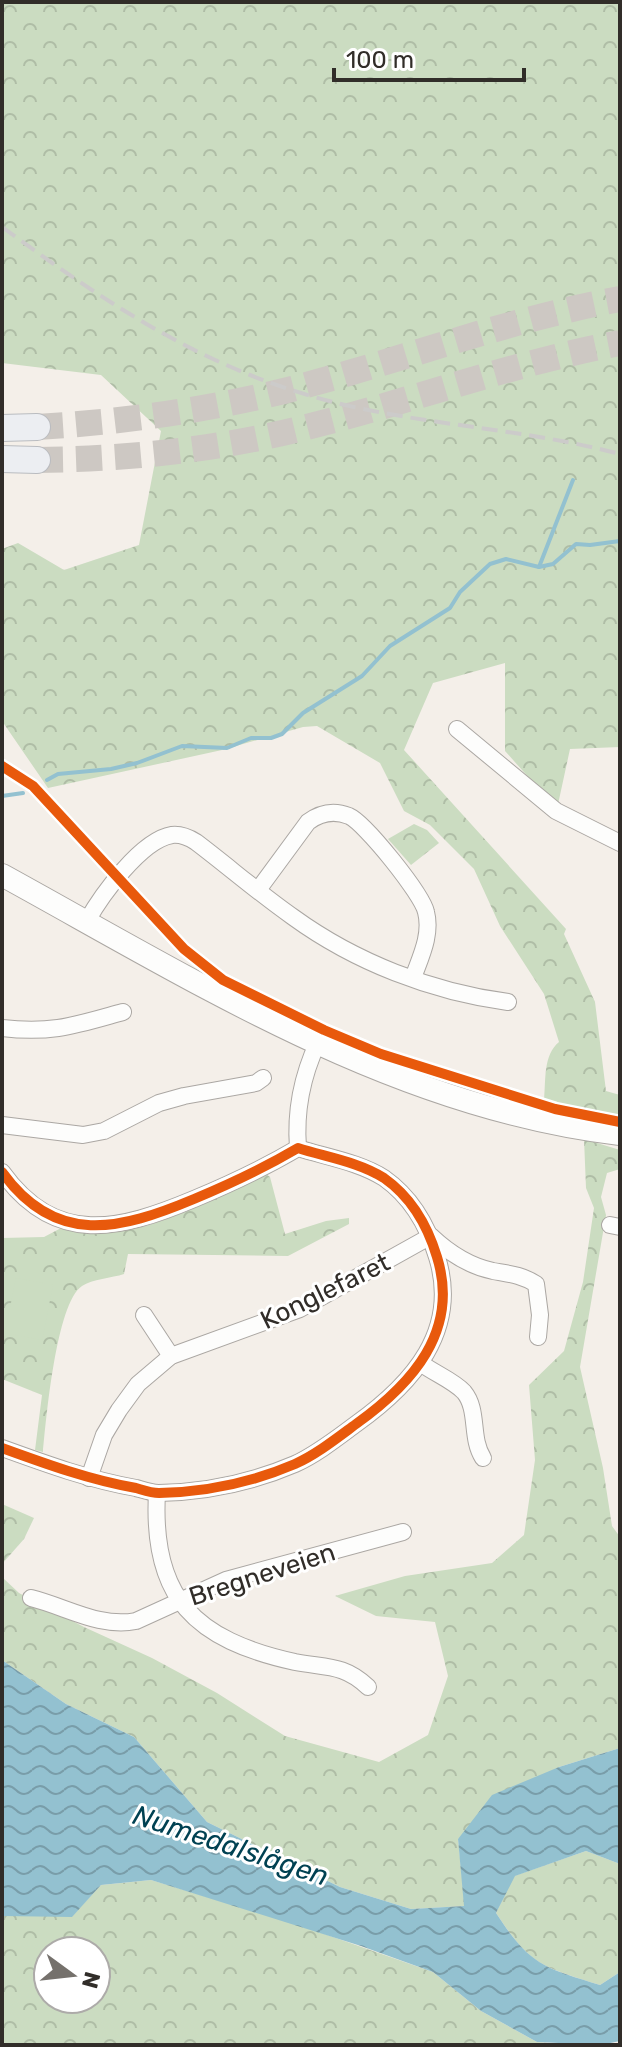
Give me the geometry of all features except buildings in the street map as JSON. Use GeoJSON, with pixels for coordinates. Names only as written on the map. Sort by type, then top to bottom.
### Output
{"type":"FeatureCollection","features":[{"type":"Feature","properties":{"kind":"highway"},"geometry":{"type":"LineString","coordinates":[[2,428],[37,427]]}},
{"type":"Feature","properties":{"kind":"highway"},"geometry":{"type":"LineString","coordinates":[[2,459],[37,460]]}},
{"type":"Feature","properties":{"kind":"main road"},"geometry":{"type":"LineString","coordinates":[[2,875],[236,1002],[318,1042],[457,1100],[554,1125],[620,1134]]}},
{"type":"Feature","properties":{"kind":"street"},"geometry":{"type":"LineString","coordinates":[[457,729],[556,811],[620,843]]}},
{"type":"Feature","properties":{"kind":"street"},"geometry":{"type":"LineString","coordinates":[[258,890],[308,822],[330,813],[354,819],[407,881],[427,913],[426,939],[413,978]]}},
{"type":"Feature","properties":{"kind":"street"},"geometry":{"type":"LineString","coordinates":[[87,921],[118,877],[149,847],[171,835],[188,837],[320,935],[368,961],[477,997],[508,1002]]}},
{"type":"Feature","properties":{"kind":"street"},"geometry":{"type":"LineString","coordinates":[[2,1028],[61,1030],[123,1012]]}},
{"type":"Feature","properties":{"kind":"street"},"geometry":{"type":"LineString","coordinates":[[298,1148],[296,1128],[302,1083],[318,1042]]}},
{"type":"Feature","properties":{"kind":"street"},"geometry":{"type":"LineString","coordinates":[[2,1125],[83,1135],[104,1131],[159,1103],[241,1086],[263,1078]]}},
{"type":"Feature","properties":{"kind":"street"},"geometry":{"type":"LineString","coordinates":[[2,1172],[27,1200],[59,1220],[112,1226],[143,1220],[203,1195],[298,1148],[363,1168],[383,1178],[410,1203],[431,1236],[441,1269],[442,1309],[422,1364],[379,1408],[331,1443],[296,1463],[251,1479],[213,1488],[157,1493],[89,1478],[2,1448]]}},
{"type":"Feature","properties":{"kind":"street"},"geometry":{"type":"LineString","coordinates":[[431,1236],[459,1259],[491,1271],[523,1276],[536,1284],[540,1315],[538,1337]]}},
{"type":"Feature","properties":{"kind":"street","name":"Konglefaret"},"geometry":{"type":"LineString","coordinates":[[89,1478],[104,1435],[119,1410],[138,1384],[171,1356],[300,1309],[431,1236]]}},
{"type":"Feature","properties":{"kind":"street"},"geometry":{"type":"LineString","coordinates":[[144,1315],[171,1356]]}},
{"type":"Feature","properties":{"kind":"street"},"geometry":{"type":"LineString","coordinates":[[422,1364],[462,1389],[470,1401],[476,1447],[483,1458]]}},
{"type":"Feature","properties":{"kind":"street"},"geometry":{"type":"LineString","coordinates":[[157,1493],[156,1535],[168,1584],[179,1601],[225,1640],[297,1662],[341,1668],[368,1687]]}},
{"type":"Feature","properties":{"kind":"street","name":"Bregneveien"},"geometry":{"type":"LineString","coordinates":[[31,1598],[102,1622],[136,1621],[226,1580],[403,1532]]}},
{"type":"Feature","properties":{"kind":"green space"},"geometry":{"type":"Polygon","coordinates":[[[2,2],[620,2],[620,747],[570,749],[557,809],[505,751],[505,663],[433,683],[404,750],[566,929],[564,934],[595,1002],[606,1091],[620,1095],[620,1116],[544,1100],[548,1061],[559,1042],[544,994],[500,926],[474,869],[430,825],[404,811],[380,763],[317,726],[303,727],[222,750],[48,788],[2,721],[2,549],[18,543],[64,570],[139,545],[161,431],[101,375],[2,363],[2,2]]]}},
{"type":"Feature","properties":{"kind":"green space"},"geometry":{"type":"Polygon","coordinates":[[[414,824],[427,830],[439,843],[411,865],[388,839],[414,824]]]}},
{"type":"Feature","properties":{"kind":"green space"},"geometry":{"type":"Polygon","coordinates":[[[584,1139],[620,1150],[620,1169],[607,1173],[601,1197],[606,1215],[580,1367],[603,1468],[612,1526],[620,1537],[620,1748],[559,1767],[458,1839],[465,1906],[411,1909],[340,1887],[207,1822],[134,1737],[66,1704],[2,1660],[2,1577],[19,1593],[152,1658],[217,1693],[285,1736],[379,1762],[428,1735],[448,1676],[435,1622],[376,1616],[335,1596],[405,1576],[492,1563],[524,1535],[535,1460],[529,1385],[564,1351],[583,1282],[594,1208],[586,1188],[584,1139]]]}},
{"type":"Feature","properties":{"kind":"green space"},"geometry":{"type":"Polygon","coordinates":[[[266,1174],[270,1177],[285,1234],[326,1221],[349,1218],[349,1224],[288,1256],[128,1254],[124,1274],[82,1286],[65,1315],[50,1390],[43,1452],[35,1450],[42,1395],[2,1379],[2,1238],[44,1237],[63,1227],[119,1231],[146,1226],[185,1212],[266,1174]]]}},
{"type":"Feature","properties":{"kind":"green space"},"geometry":{"type":"Polygon","coordinates":[[[16,1278],[53,1285],[42,1340],[5,1333],[16,1278]]]}},
{"type":"Feature","properties":{"kind":"green space"},"geometry":{"type":"Polygon","coordinates":[[[2,1504],[34,1518],[24,1539],[2,1564],[2,1504]]]}},
{"type":"Feature","properties":{"kind":"green space"},"geometry":{"type":"Polygon","coordinates":[[[586,1851],[620,1864],[620,1972],[600,1985],[539,1962],[519,1944],[496,1913],[514,1876],[586,1851]]]}},
{"type":"Feature","properties":{"kind":"green space"},"geometry":{"type":"Polygon","coordinates":[[[151,1880],[293,1923],[433,1972],[481,2011],[537,2042],[577,2045],[2,2045],[2,1916],[72,1916],[101,1885],[151,1880]]]}},
{"type":"Feature","properties":{"kind":"water","name":"Numedalslågen"},"geometry":{"type":"Polygon","coordinates":[[[2,1660],[66,1704],[134,1737],[207,1822],[340,1887],[411,1909],[464,1906],[458,1839],[492,1795],[559,1767],[620,1748],[620,1864],[586,1851],[515,1876],[496,1913],[518,1944],[551,1968],[600,1985],[620,1972],[620,2041],[601,2045],[537,2042],[481,2011],[433,1972],[151,1880],[101,1885],[72,1917],[2,1916],[2,1660]]]}},
{"type":"Feature","properties":{"kind":"waterway"},"geometry":{"type":"LineString","coordinates":[[539,567],[573,480]]}},
{"type":"Feature","properties":{"kind":"waterway"},"geometry":{"type":"LineString","coordinates":[[47,780],[58,774],[137,763],[182,746],[227,748],[251,738],[271,738],[282,734],[303,713],[362,676],[390,646],[450,608],[460,592],[490,564],[506,559],[539,567],[553,564],[576,544],[620,541]]}},
{"type":"Feature","properties":{"kind":"waterway"},"geometry":{"type":"LineString","coordinates":[[2,796],[23,793]]}},
{"type":"Feature","properties":{"kind":"tunnel"},"geometry":{"type":"LineString","coordinates":[[37,427],[161,415],[253,398],[326,380],[535,318],[620,299]]}},
{"type":"Feature","properties":{"kind":"tunnel"},"geometry":{"type":"LineString","coordinates":[[37,460],[171,452],[270,436],[540,361],[620,343]]}},
{"type":"Feature","properties":{"kind":"railway"},"geometry":{"type":"LineString","coordinates":[[2,227],[123,310],[206,356],[250,375],[345,405],[552,439],[620,454]]}},
{"type":"Feature","properties":{"kind":"cycle path"},"geometry":{"type":"LineString","coordinates":[[2,766],[33,786],[184,949],[223,980],[324,1030],[381,1054],[555,1109],[620,1122]]}},
{"type":"Feature","properties":{"kind":"cycle path"},"geometry":{"type":"LineString","coordinates":[[2,1172],[23,1196],[44,1212],[67,1222],[115,1224],[194,1199],[298,1148],[364,1168],[394,1186],[410,1203],[429,1235],[442,1284],[442,1309],[436,1332],[412,1373],[377,1408],[319,1451],[279,1470],[211,1488],[156,1493],[85,1476],[2,1448]]}}]}
